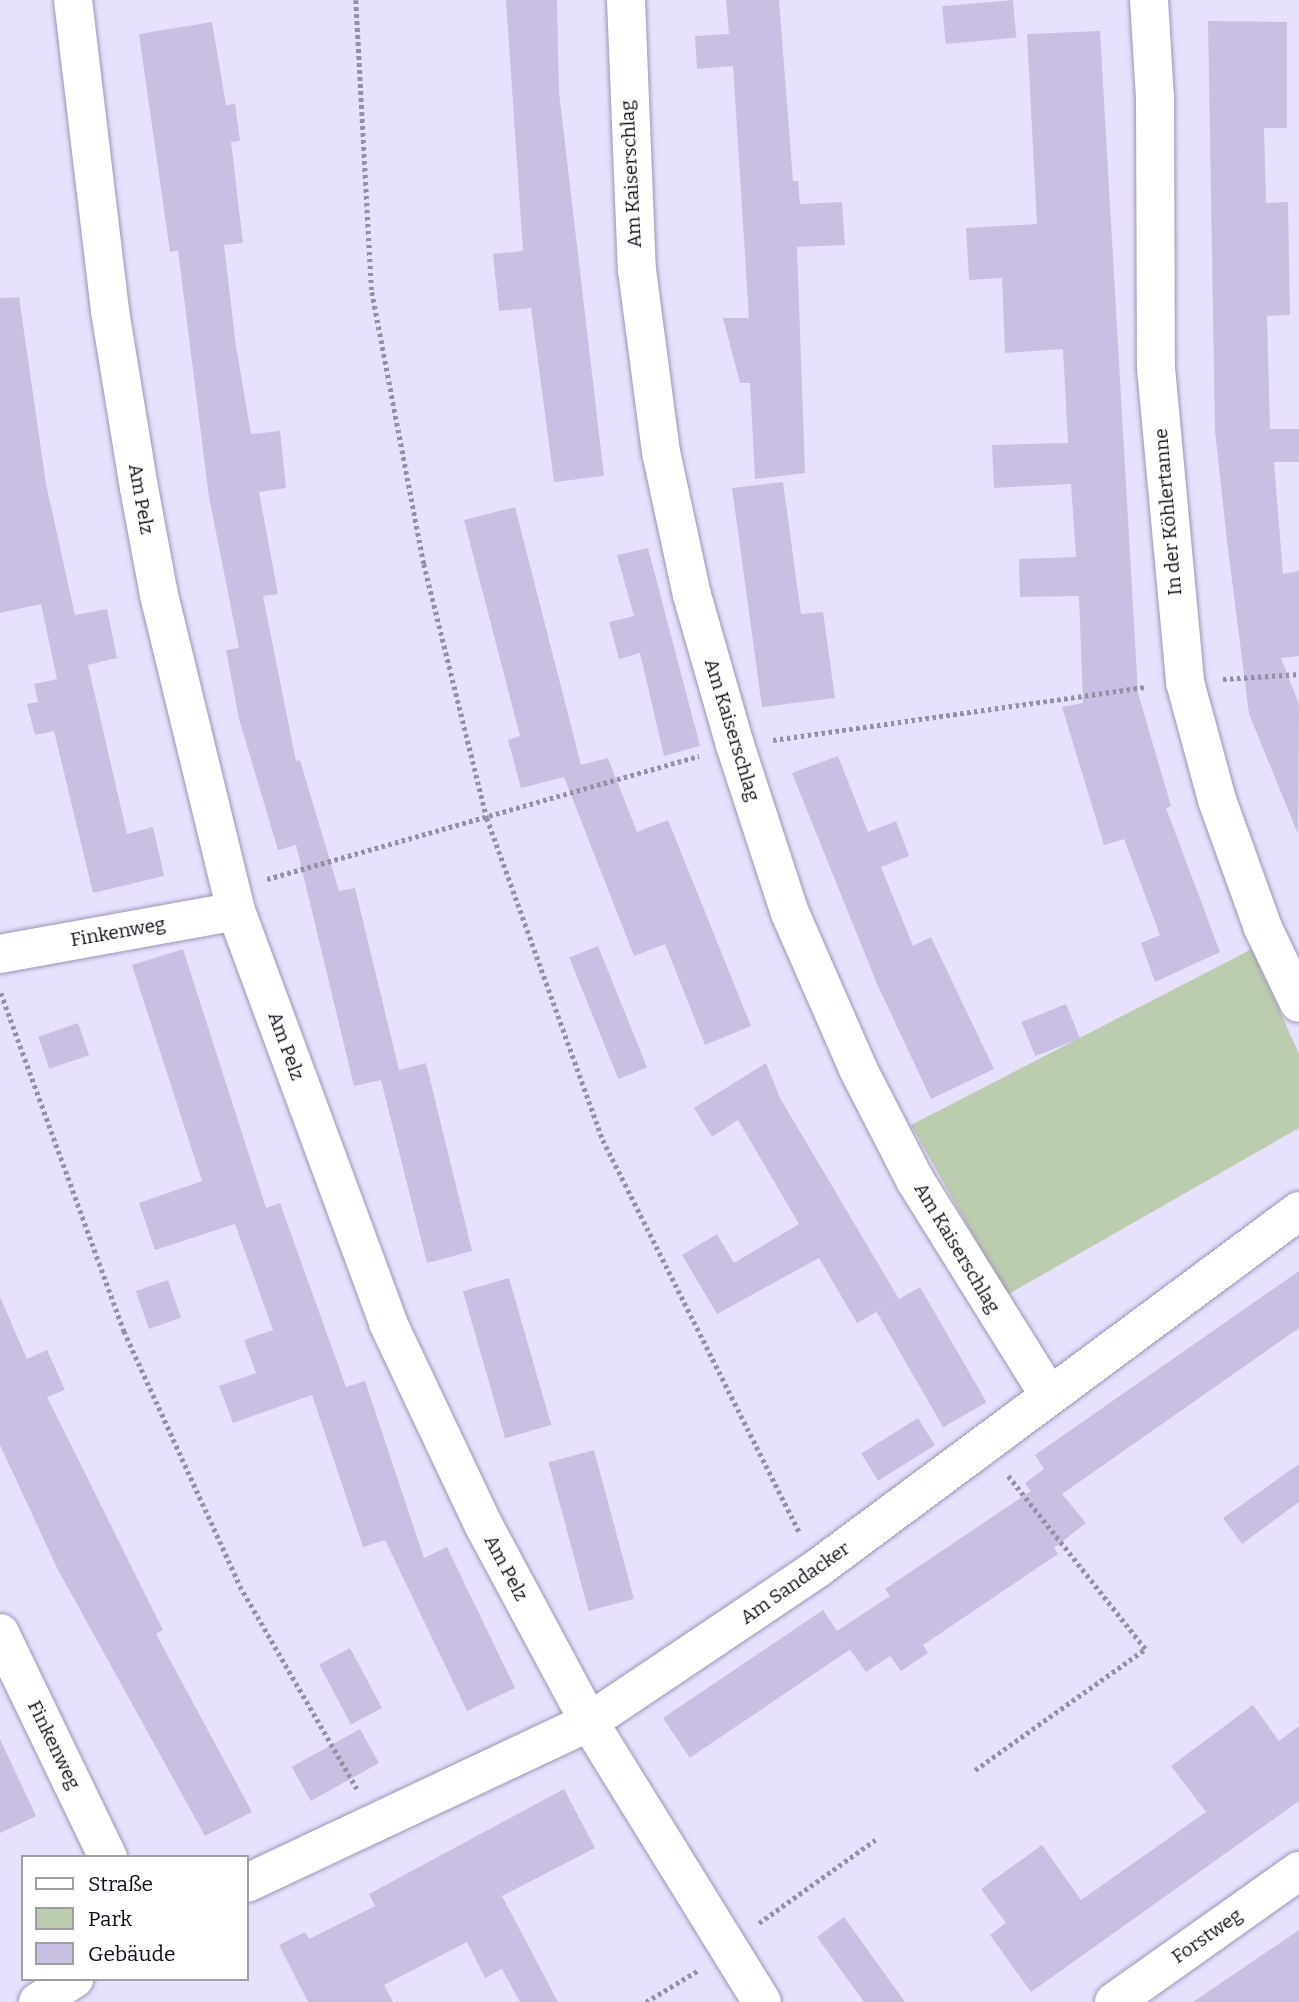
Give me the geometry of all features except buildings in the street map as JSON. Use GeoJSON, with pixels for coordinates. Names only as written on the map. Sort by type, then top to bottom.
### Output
{"type":"FeatureCollection","features":[{"type":"Feature","properties":{"kind":"street","name":"Am Pelz"},"geometry":{"type":"LineString","coordinates":[[73,0],[108,297],[139,488],[236,911],[388,1323],[484,1526],[714,1958],[762,2002]]}},
{"type":"Feature","properties":{"kind":"street","name":"Am Kaiserschlag"},"geometry":{"type":"LineString","coordinates":[[626,0],[637,270],[661,452],[692,595],[735,745],[790,913],[858,1069],[915,1180],[1049,1395]]}},
{"type":"Feature","properties":{"kind":"street","name":"In der Köhlertanne"},"geometry":{"type":"LineString","coordinates":[[1149,0],[1155,97],[1156,368],[1185,682],[1217,800],[1263,928],[1299,1003]]}},
{"type":"Feature","properties":{"kind":"street","name":"Finkenweg"},"geometry":{"type":"LineString","coordinates":[[0,954],[236,911]]}},
{"type":"Feature","properties":{"kind":"street","name":"Am Sandacker"},"geometry":{"type":"LineString","coordinates":[[248,1882],[374,1819],[589,1722],[818,1568],[1299,1211]]}},
{"type":"Feature","properties":{"kind":"street","name":"Finkenweg"},"geometry":{"type":"LineString","coordinates":[[0,1633],[107,1855]]}},
{"type":"Feature","properties":{"kind":"street","name":"Forstweg"},"geometry":{"type":"LineString","coordinates":[[1114,2002],[1299,1871]]}},
{"type":"Feature","properties":{"kind":"street"},"geometry":{"type":"LineString","coordinates":[[38,2002],[71,1981]]}},
{"type":"Feature","properties":{"kind":"path"},"geometry":{"type":"LineString","coordinates":[[356,0],[372,292],[424,564],[487,818],[603,1140],[818,1568]]}},
{"type":"Feature","properties":{"kind":"path"},"geometry":{"type":"LineString","coordinates":[[0,989],[124,1331],[240,1586],[374,1819]]}},
{"type":"Feature","properties":{"kind":"path"},"geometry":{"type":"LineString","coordinates":[[975,1770],[1144,1649],[983,1445]]}},
{"type":"Feature","properties":{"kind":"path"},"geometry":{"type":"LineString","coordinates":[[646,2002],[714,1958],[875,1840]]}},
{"type":"Feature","properties":{"kind":"green space"},"geometry":{"type":"Polygon","coordinates":[[[1252,949],[1299,1054],[1299,1128],[1007,1295],[911,1125],[1252,949]]]}}]}
